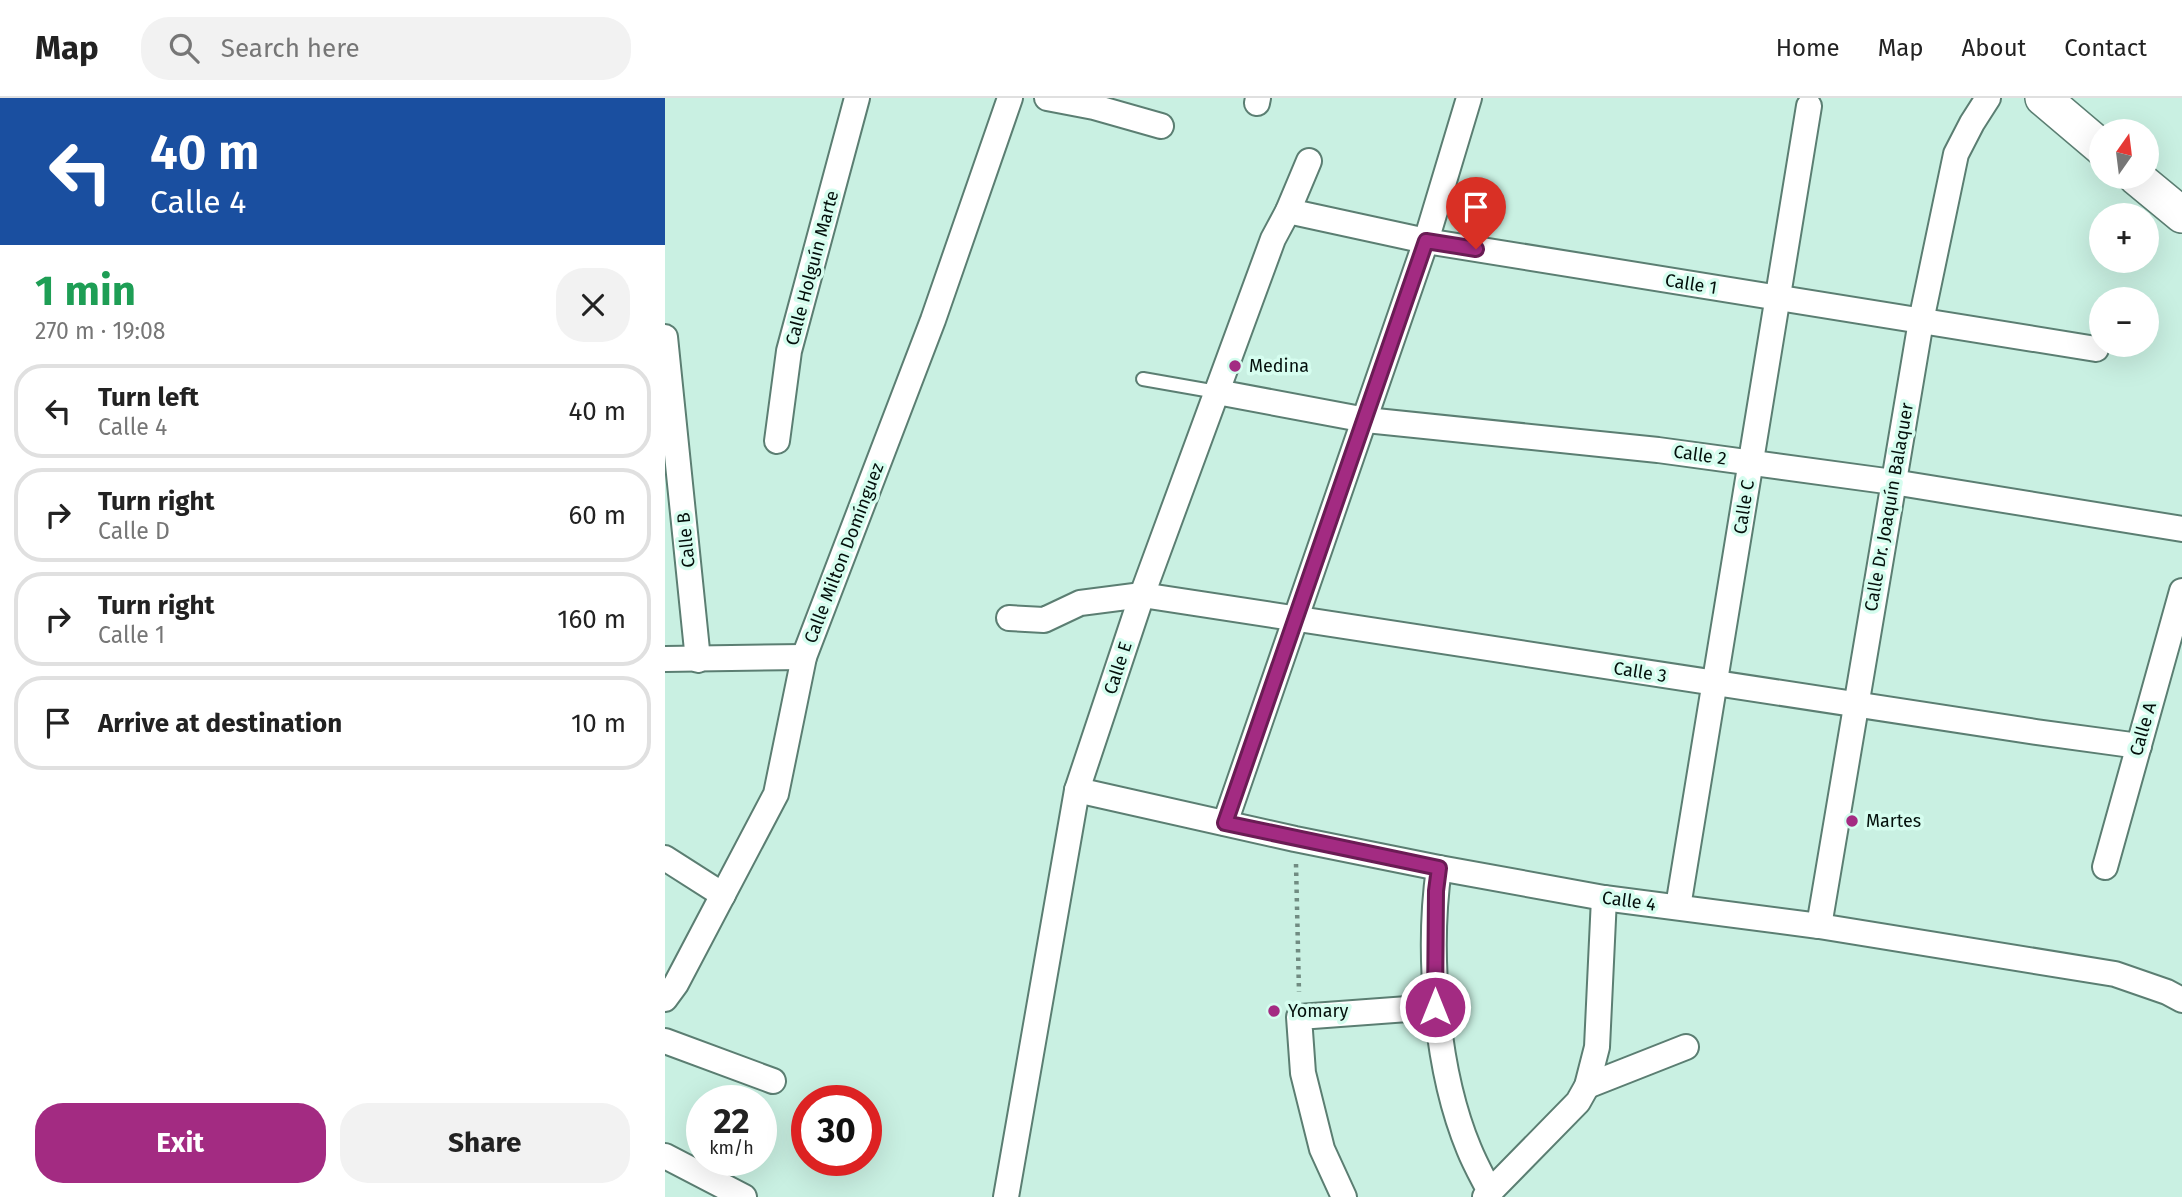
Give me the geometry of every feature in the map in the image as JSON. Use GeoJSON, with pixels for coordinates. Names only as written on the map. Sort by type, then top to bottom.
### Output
{"type":"FeatureCollection","features":[{"type":"Feature","properties":{"kind":"street","name":"Calle Holguín Marte"},"geometry":{"type":"LineString","coordinates":[[777,441],[789,351],[857,98]]}},
{"type":"Feature","properties":{"kind":"street","name":"Calle Milton Domínguez"},"geometry":{"type":"LineString","coordinates":[[669,988],[723,895],[776,794],[804,657],[933,320],[1010,98]]}},
{"type":"Feature","properties":{"kind":"street"},"geometry":{"type":"LineString","coordinates":[[1047,98],[1094,107],[1161,126]]}},
{"type":"Feature","properties":{"kind":"street"},"geometry":{"type":"LineString","coordinates":[[1225,823],[1366,420],[1426,241],[1469,98]]}},
{"type":"Feature","properties":{"kind":"street","name":"Calle Dr. Joaquín Balaquer"},"geometry":{"type":"LineString","coordinates":[[1819,926],[1921,321],[1956,154],[1988,98]]}},
{"type":"Feature","properties":{"kind":"street"},"geometry":{"type":"LineString","coordinates":[[2043,98],[2089,137]]}},
{"type":"Feature","properties":{"kind":"street","name":"Calle C"},"geometry":{"type":"LineString","coordinates":[[1678,907],[1809,106]]}},
{"type":"Feature","properties":{"kind":"street","name":"Calle E"},"geometry":{"type":"LineString","coordinates":[[1006,1197],[1077,790],[1142,595],[1273,239],[1309,161]]}},
{"type":"Feature","properties":{"kind":"street"},"geometry":{"type":"LineString","coordinates":[[2151,189],[2182,215]]}},
{"type":"Feature","properties":{"kind":"street","name":"Calle 1"},"geometry":{"type":"LineString","coordinates":[[1288,211],[1426,241],[2089,348]]}},
{"type":"Feature","properties":{"kind":"street","name":"Calle B"},"geometry":{"type":"LineString","coordinates":[[666,352],[698,660]]}},
{"type":"Feature","properties":{"kind":"street","name":"Calle 2"},"geometry":{"type":"LineString","coordinates":[[1217,392],[1366,420],[1751,462],[2182,529]]}},
{"type":"Feature","properties":{"kind":"street","name":"Calle A"},"geometry":{"type":"LineString","coordinates":[[2105,867],[2182,591]]}},
{"type":"Feature","properties":{"kind":"street","name":"Calle 3"},"geometry":{"type":"LineString","coordinates":[[1009,618],[1044,620],[1080,603],[1142,595],[2139,746]]}},
{"type":"Feature","properties":{"kind":"street"},"geometry":{"type":"LineString","coordinates":[[665,659],[804,657]]}},
{"type":"Feature","properties":{"kind":"street","name":"Calle 4"},"geometry":{"type":"LineString","coordinates":[[1077,790],[1295,839],[1604,898],[1819,926],[2115,974],[2182,1000]]}},
{"type":"Feature","properties":{"kind":"street"},"geometry":{"type":"LineString","coordinates":[[665,858],[723,895]]}},
{"type":"Feature","properties":{"kind":"street"},"geometry":{"type":"LineString","coordinates":[[1439,868],[1435,905],[1435,1007],[1454,1107],[1488,1195],[1578,1102],[1587,1086],[1598,1038],[1604,898]]}},
{"type":"Feature","properties":{"kind":"street"},"geometry":{"type":"LineString","coordinates":[[1344,1197],[1322,1149],[1303,1073],[1299,1017],[1435,1007]]}},
{"type":"Feature","properties":{"kind":"street"},"geometry":{"type":"LineString","coordinates":[[665,1041],[773,1081]]}},
{"type":"Feature","properties":{"kind":"street"},"geometry":{"type":"LineString","coordinates":[[1587,1086],[1686,1047]]}},
{"type":"Feature","properties":{"kind":"street"},"geometry":{"type":"LineString","coordinates":[[665,1156],[744,1197]]}},
{"type":"Feature","properties":{"kind":"lane"},"geometry":{"type":"LineString","coordinates":[[1143,379],[1217,392]]}},
{"type":"Feature","properties":{"kind":"path"},"geometry":{"type":"LineString","coordinates":[[1295,839],[1299,1017]]}},
{"type":"Feature","properties":{"kind":"place","name":"Medina"},"geometry":{"type":"Point","coordinates":[1235,366]}},
{"type":"Feature","properties":{"kind":"place","name":"Martes"},"geometry":{"type":"Point","coordinates":[1852,821]}},
{"type":"Feature","properties":{"kind":"place","name":"Yomary"},"geometry":{"type":"Point","coordinates":[1274,1011]}},
{"type":"Feature","properties":{"kind":"route"},"geometry":{"type":"LineString","coordinates":[[1435,1007],[1436,891],[1439,868],[1225,823],[1426,241],[1476,249]]}}]}
